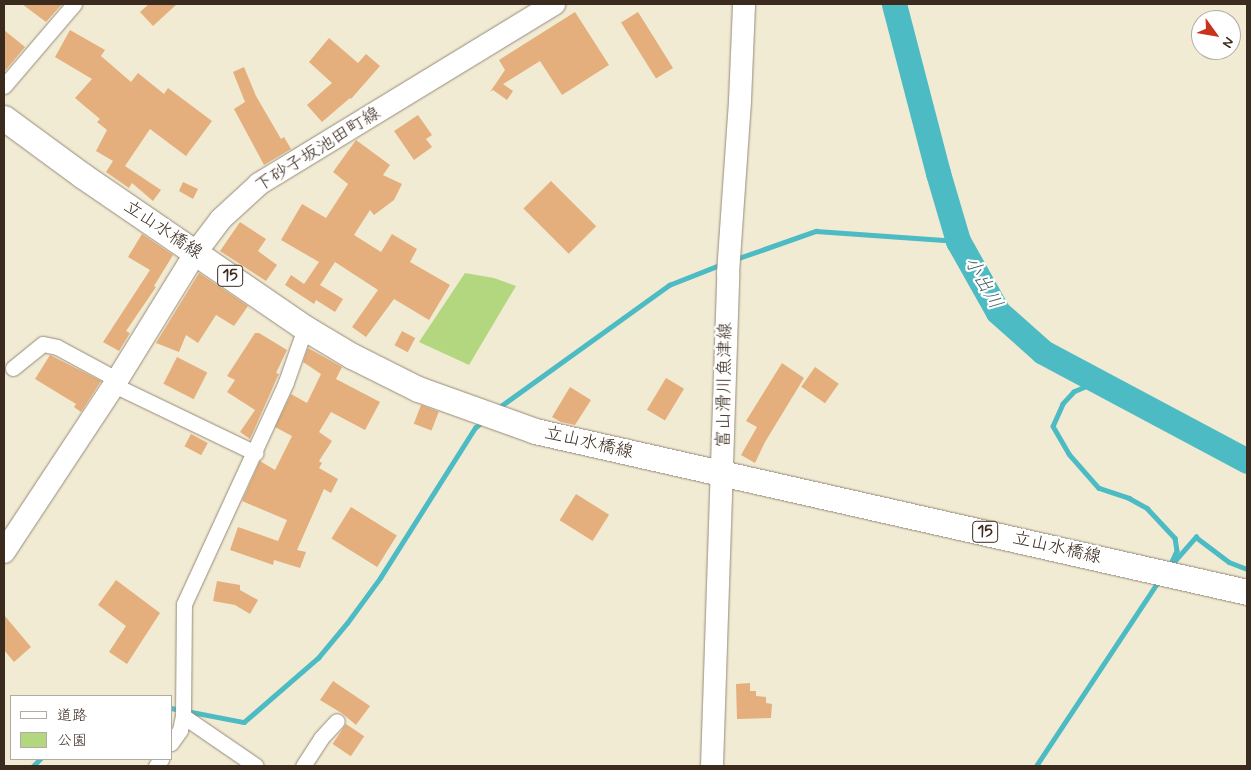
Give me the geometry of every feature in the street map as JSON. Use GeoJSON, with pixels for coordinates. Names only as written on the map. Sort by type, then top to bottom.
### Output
{"type":"FeatureCollection","features":[{"type":"Feature","properties":{"kind":"main road","name":"下砂子坂池田町線"},"geometry":{"type":"LineString","coordinates":[[4,552],[116,382],[196,252],[221,219],[259,184],[554,4]]}},
{"type":"Feature","properties":{"kind":"main road","name":"富山滑川魚津線"},"geometry":{"type":"LineString","coordinates":[[712,766],[723,474],[728,273],[740,101],[744,4]]}},
{"type":"Feature","properties":{"kind":"main road","name":"立山水橋線"},"geometry":{"type":"LineString","coordinates":[[4,118],[83,176],[305,328],[352,356],[418,389],[472,410],[536,431],[1247,592]]}},
{"type":"Feature","properties":{"kind":"street"},"geometry":{"type":"LineString","coordinates":[[4,86],[74,4]]}},
{"type":"Feature","properties":{"kind":"street"},"geometry":{"type":"LineString","coordinates":[[172,742],[180,730],[183,716],[184,604],[286,382],[305,328]]}},
{"type":"Feature","properties":{"kind":"street"},"geometry":{"type":"LineString","coordinates":[[13,368],[43,344],[56,347],[116,382],[255,452]]}},
{"type":"Feature","properties":{"kind":"street"},"geometry":{"type":"LineString","coordinates":[[183,716],[256,766]]}},
{"type":"Feature","properties":{"kind":"street"},"geometry":{"type":"LineString","coordinates":[[303,766],[321,738],[337,721]]}},
{"type":"Feature","properties":{"kind":"green space"},"geometry":{"type":"Polygon","coordinates":[[[465,273],[494,278],[516,286],[469,365],[419,342],[465,273]]]}},
{"type":"Feature","properties":{"kind":"building"},"geometry":{"type":"Polygon","coordinates":[[[22,4],[62,4],[46,22],[22,4]]]}},
{"type":"Feature","properties":{"kind":"building"},"geometry":{"type":"Polygon","coordinates":[[[149,4],[177,4],[153,26],[140,12],[149,4]]]}},
{"type":"Feature","properties":{"kind":"building"},"geometry":{"type":"Polygon","coordinates":[[[575,12],[609,65],[562,95],[540,61],[503,84],[513,91],[507,100],[493,90],[490,92],[505,70],[499,60],[575,12]]]}},
{"type":"Feature","properties":{"kind":"building"},"geometry":{"type":"Polygon","coordinates":[[[638,12],[673,68],[656,79],[621,23],[638,12]]]}},
{"type":"Feature","properties":{"kind":"building"},"geometry":{"type":"Polygon","coordinates":[[[4,30],[25,47],[4,72],[4,30]]]}},
{"type":"Feature","properties":{"kind":"building"},"geometry":{"type":"Polygon","coordinates":[[[70,30],[105,50],[101,56],[131,82],[138,73],[164,94],[168,88],[212,121],[186,156],[150,129],[125,166],[161,190],[153,201],[132,183],[129,188],[106,172],[113,161],[96,151],[107,130],[97,122],[100,119],[75,98],[92,79],[55,57],[70,30]]]}},
{"type":"Feature","properties":{"kind":"building"},"geometry":{"type":"Polygon","coordinates":[[[329,38],[358,63],[366,54],[380,66],[351,99],[322,122],[307,105],[332,83],[309,62],[329,38]]]}},
{"type":"Feature","properties":{"kind":"building"},"geometry":{"type":"Polygon","coordinates":[[[244,67],[256,96],[281,139],[284,137],[291,149],[264,165],[234,109],[245,102],[233,72],[244,67]]]}},
{"type":"Feature","properties":{"kind":"building"},"geometry":{"type":"Polygon","coordinates":[[[418,115],[432,135],[426,139],[432,147],[414,160],[394,131],[418,115]]]}},
{"type":"Feature","properties":{"kind":"building"},"geometry":{"type":"Polygon","coordinates":[[[356,140],[390,165],[383,175],[402,184],[394,200],[374,215],[370,210],[354,235],[381,252],[392,234],[417,249],[410,262],[450,285],[429,320],[394,299],[366,337],[352,327],[378,290],[335,262],[320,285],[343,299],[335,312],[316,300],[314,304],[285,285],[291,275],[304,284],[319,262],[281,240],[302,204],[326,218],[348,184],[333,172],[356,140]]]}},
{"type":"Feature","properties":{"kind":"building"},"geometry":{"type":"Polygon","coordinates":[[[551,181],[596,226],[569,254],[523,209],[551,181]]]}},
{"type":"Feature","properties":{"kind":"building"},"geometry":{"type":"Polygon","coordinates":[[[183,182],[198,189],[193,199],[179,191],[183,182]]]}},
{"type":"Feature","properties":{"kind":"building"},"geometry":{"type":"Polygon","coordinates":[[[240,222],[266,239],[258,251],[277,265],[266,281],[220,251],[240,222]]]}},
{"type":"Feature","properties":{"kind":"building"},"geometry":{"type":"Polygon","coordinates":[[[142,234],[173,255],[154,286],[156,287],[126,331],[130,333],[119,351],[103,342],[150,270],[128,257],[142,234]]]}},
{"type":"Feature","properties":{"kind":"building"},"geometry":{"type":"Polygon","coordinates":[[[199,273],[248,306],[234,326],[216,315],[198,343],[186,335],[179,352],[156,343],[199,273]]]}},
{"type":"Feature","properties":{"kind":"building"},"geometry":{"type":"Polygon","coordinates":[[[402,331],[415,338],[408,352],[394,345],[402,331]]]}},
{"type":"Feature","properties":{"kind":"building"},"geometry":{"type":"Polygon","coordinates":[[[255,333],[259,333],[287,350],[276,373],[279,374],[250,439],[240,432],[255,410],[227,392],[235,380],[227,376],[255,333]]]}},
{"type":"Feature","properties":{"kind":"building"},"geometry":{"type":"Polygon","coordinates":[[[308,348],[342,367],[336,379],[380,402],[365,430],[331,412],[319,432],[332,441],[319,461],[322,463],[319,468],[338,479],[331,493],[324,489],[297,550],[306,552],[300,568],[274,560],[273,565],[230,550],[238,527],[278,541],[287,520],[242,501],[260,461],[275,470],[292,436],[275,427],[291,394],[307,403],[321,374],[303,362],[308,348]]]}},
{"type":"Feature","properties":{"kind":"building"},"geometry":{"type":"Polygon","coordinates":[[[50,355],[101,381],[81,412],[74,407],[76,404],[35,379],[50,355]]]}},
{"type":"Feature","properties":{"kind":"building"},"geometry":{"type":"Polygon","coordinates":[[[177,357],[207,372],[194,399],[163,384],[177,357]]]}},
{"type":"Feature","properties":{"kind":"building"},"geometry":{"type":"Polygon","coordinates":[[[782,363],[804,378],[765,442],[755,463],[741,455],[757,427],[746,421],[782,363]]]}},
{"type":"Feature","properties":{"kind":"building"},"geometry":{"type":"Polygon","coordinates":[[[815,367],[839,384],[825,403],[801,387],[815,367]]]}},
{"type":"Feature","properties":{"kind":"building"},"geometry":{"type":"Polygon","coordinates":[[[666,378],[684,389],[665,421],[647,410],[666,378]]]}},
{"type":"Feature","properties":{"kind":"building"},"geometry":{"type":"Polygon","coordinates":[[[570,387],[591,400],[575,425],[561,422],[552,417],[570,387]]]}},
{"type":"Feature","properties":{"kind":"building"},"geometry":{"type":"Polygon","coordinates":[[[421,405],[439,412],[432,430],[414,424],[421,405]]]}},
{"type":"Feature","properties":{"kind":"building"},"geometry":{"type":"Polygon","coordinates":[[[191,434],[208,443],[201,455],[184,446],[191,434]]]}},
{"type":"Feature","properties":{"kind":"building"},"geometry":{"type":"Polygon","coordinates":[[[576,494],[609,515],[593,541],[560,520],[576,494]]]}},
{"type":"Feature","properties":{"kind":"building"},"geometry":{"type":"Polygon","coordinates":[[[351,507],[397,536],[377,567],[331,538],[351,507]]]}},
{"type":"Feature","properties":{"kind":"building"},"geometry":{"type":"Polygon","coordinates":[[[116,580],[160,613],[127,664],[109,652],[126,626],[98,605],[116,580]]]}},
{"type":"Feature","properties":{"kind":"building"},"geometry":{"type":"Polygon","coordinates":[[[217,581],[240,585],[240,590],[258,600],[250,614],[235,605],[213,601],[217,581]]]}},
{"type":"Feature","properties":{"kind":"building"},"geometry":{"type":"Polygon","coordinates":[[[4,615],[31,647],[14,662],[4,650],[4,615]]]}},
{"type":"Feature","properties":{"kind":"building"},"geometry":{"type":"Polygon","coordinates":[[[333,681],[370,706],[356,725],[343,714],[320,700],[333,681]]]}},
{"type":"Feature","properties":{"kind":"building"},"geometry":{"type":"Polygon","coordinates":[[[750,683],[750,691],[756,691],[756,696],[766,697],[766,703],[772,704],[771,718],[737,719],[736,684],[750,683]]]}},
{"type":"Feature","properties":{"kind":"building"},"geometry":{"type":"Polygon","coordinates":[[[346,724],[364,736],[351,756],[333,744],[346,724]]]}},
{"type":"Feature","properties":{"kind":"waterway","name":"小出川"},"geometry":{"type":"LineString","coordinates":[[894,4],[938,173],[958,241],[998,312],[1043,352],[1247,461]]}},
{"type":"Feature","properties":{"kind":"waterway"},"geometry":{"type":"LineString","coordinates":[[736,259],[816,231],[958,241]]}},
{"type":"Feature","properties":{"kind":"waterway"},"geometry":{"type":"LineString","coordinates":[[498,408],[669,285],[722,264]]}},
{"type":"Feature","properties":{"kind":"waterway"},"geometry":{"type":"LineString","coordinates":[[1097,382],[1074,392],[1063,404],[1053,426],[1069,454],[1099,488],[1129,498],[1147,508],[1175,538],[1177,551],[1170,566]]}},
{"type":"Feature","properties":{"kind":"waterway"},"geometry":{"type":"LineString","coordinates":[[172,708],[244,722],[318,658],[380,578],[475,428],[483,421]]}},
{"type":"Feature","properties":{"kind":"waterway"},"geometry":{"type":"LineString","coordinates":[[1173,563],[1196,537],[1229,562],[1247,569]]}},
{"type":"Feature","properties":{"kind":"waterway"},"geometry":{"type":"LineString","coordinates":[[1036,766],[1159,580]]}},
{"type":"Feature","properties":{"kind":"waterway"},"geometry":{"type":"LineString","coordinates":[[33,766],[39,760]]}}]}
